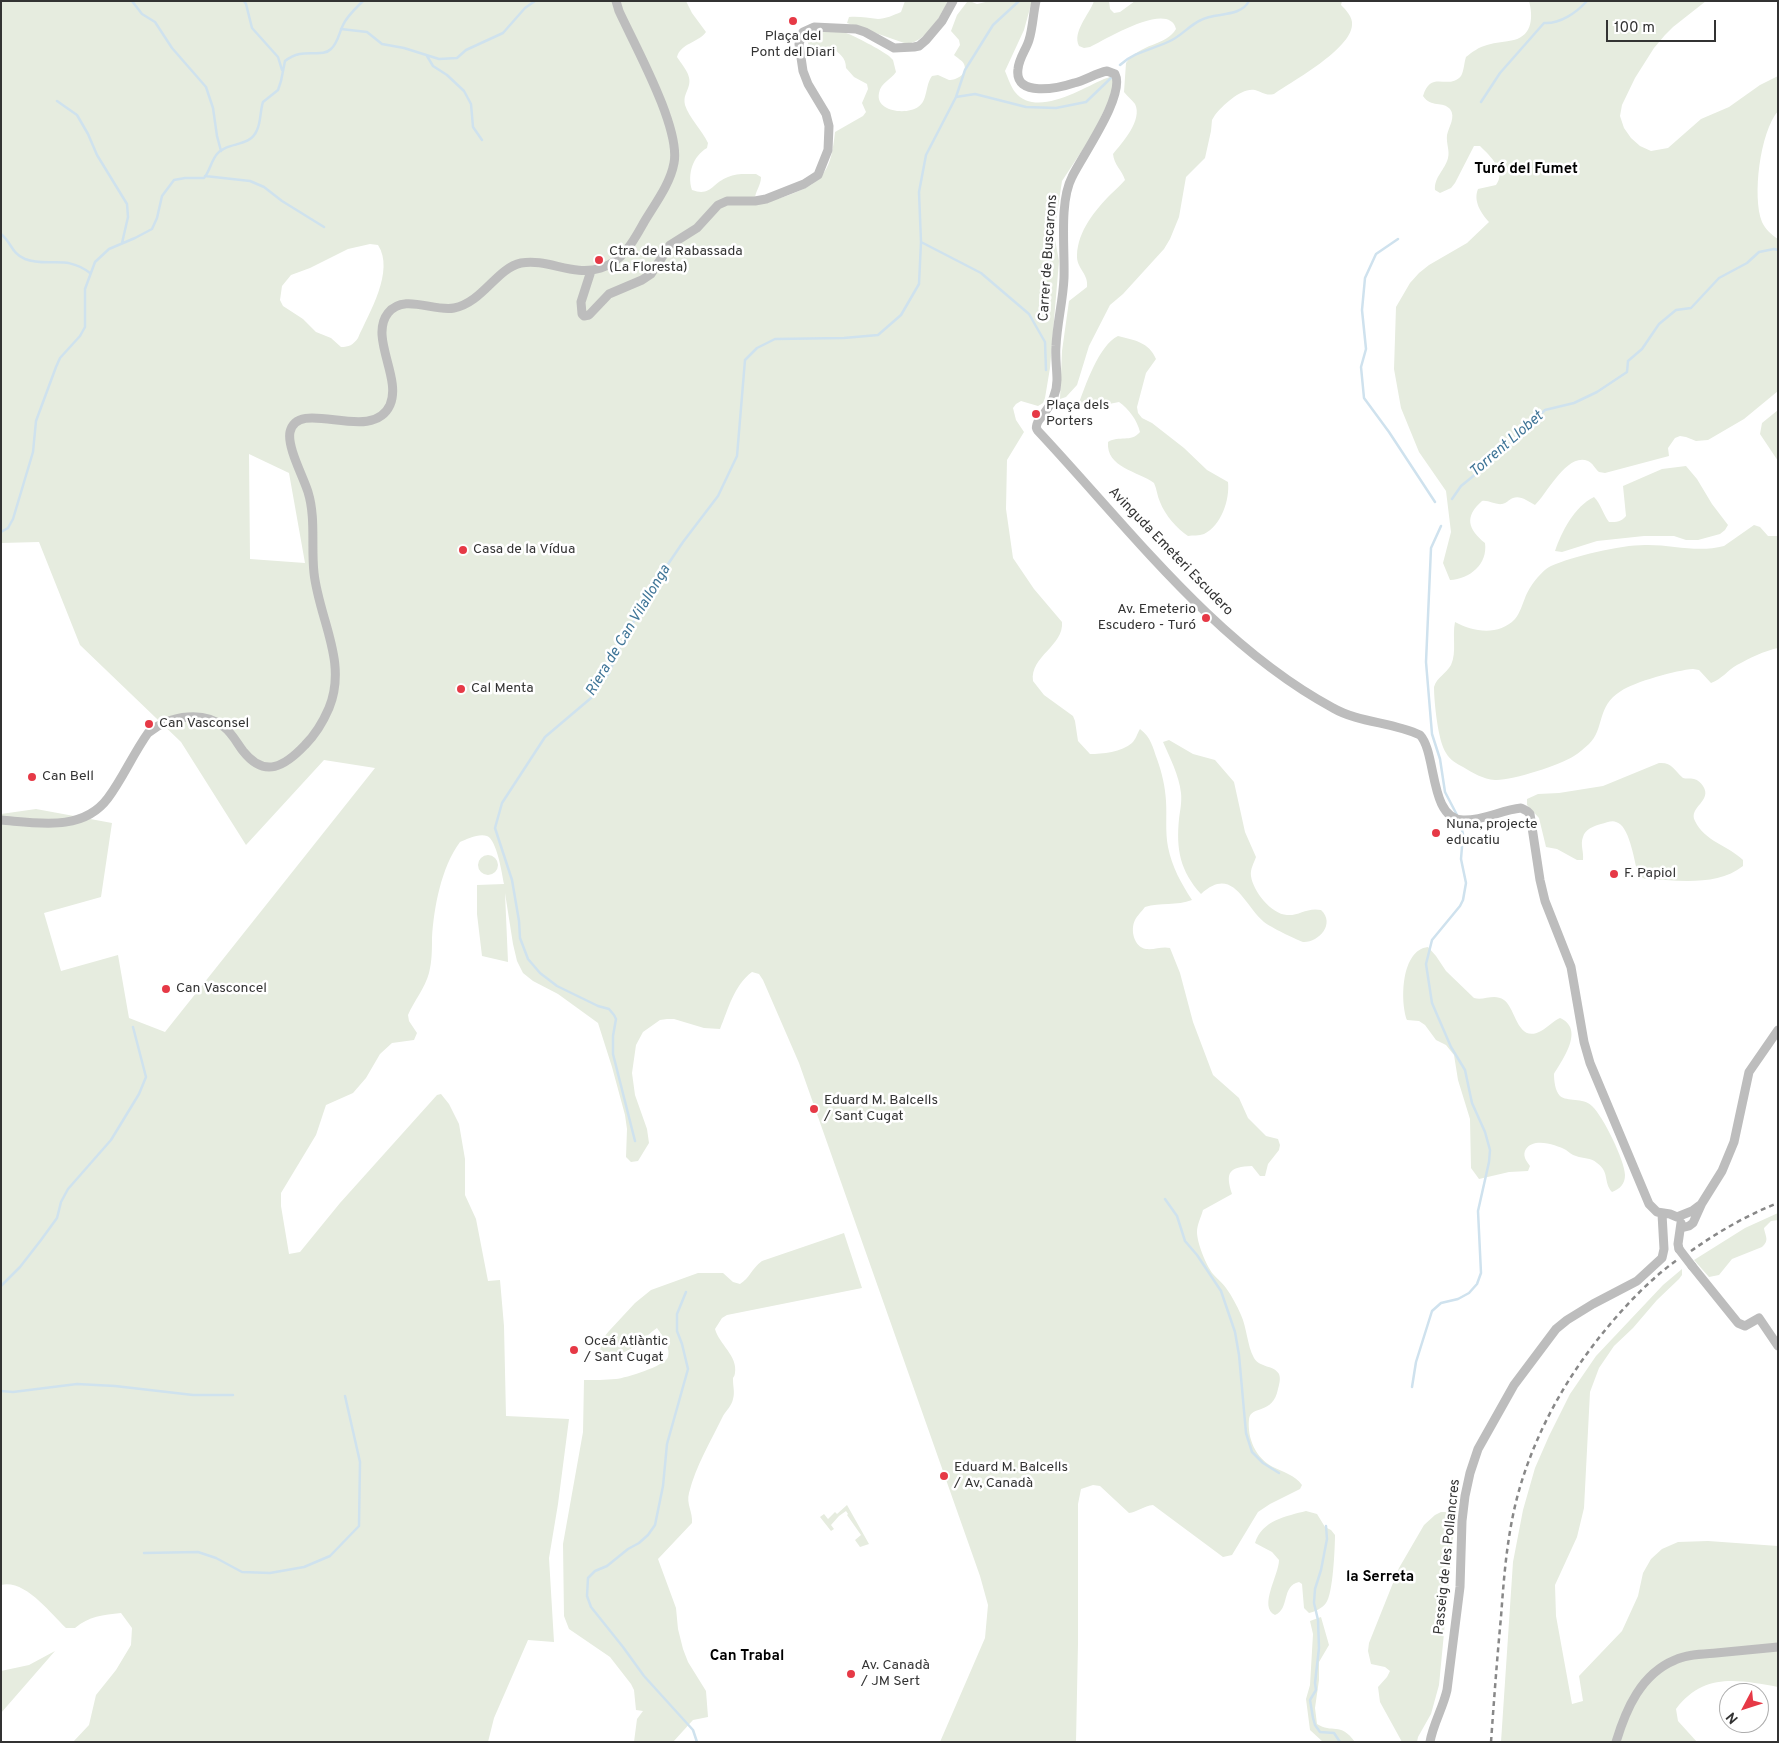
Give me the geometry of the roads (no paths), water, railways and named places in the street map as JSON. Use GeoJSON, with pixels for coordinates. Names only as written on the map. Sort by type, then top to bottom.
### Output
{"type":"FeatureCollection","features":[{"type":"Feature","properties":{"kind":"street"},"geometry":{"type":"LineString","coordinates":[[1,820],[72,822],[88,816],[108,798],[148,733],[157,726],[172,719],[190,717],[214,721],[230,732],[249,758],[265,767],[282,764],[303,747],[318,730],[335,689],[335,659],[314,575],[312,508],[290,438],[293,425],[304,418],[364,422],[374,419],[385,412],[390,404],[392,387],[382,329],[388,313],[397,307],[410,303],[441,309],[462,306],[479,295],[510,267],[522,263],[538,263],[565,269],[591,271],[604,268],[629,249],[670,177],[676,154],[672,135],[661,103],[616,1]]}},
{"type":"Feature","properties":{"kind":"street"},"geometry":{"type":"LineString","coordinates":[[591,271],[580,306],[584,316],[589,315],[609,294],[642,280],[651,274],[670,245],[697,228],[718,205],[728,201],[761,201],[804,184],[816,177],[824,163],[828,150],[829,122],[803,71],[799,50],[799,39],[803,32],[814,27],[856,29],[894,48],[901,49],[918,46],[926,40],[942,21],[953,1]]}},
{"type":"Feature","properties":{"kind":"street","name":"Carrer de Buscarons"},"geometry":{"type":"LineString","coordinates":[[1036,1],[1029,40],[1018,69],[1019,79],[1022,84],[1032,89],[1053,88],[1075,83],[1107,71],[1115,74],[1118,83],[1096,138],[1072,177],[1067,193],[1064,219],[1064,280],[1056,346],[1056,391],[1043,416],[1038,421]]}},
{"type":"Feature","properties":{"kind":"street","name":"Avinguda Emeteri Escudero"},"geometry":{"type":"LineString","coordinates":[[1038,421],[1036,426],[1038,431],[1184,591],[1229,633],[1273,669],[1334,710],[1420,735],[1427,748],[1433,778],[1440,798],[1445,809],[1458,820],[1477,820],[1517,809],[1524,809],[1530,814],[1545,901],[1571,967],[1584,1042],[1590,1063],[1646,1199],[1658,1212]]}},
{"type":"Feature","properties":{"kind":"street"},"geometry":{"type":"LineString","coordinates":[[1682,1228],[1692,1225],[1702,1203],[1718,1179],[1734,1142],[1749,1072],[1754,1062],[1778,1030]]}},
{"type":"Feature","properties":{"kind":"street"},"geometry":{"type":"LineString","coordinates":[[1658,1212],[1678,1217],[1692,1211],[1702,1203]]}},
{"type":"Feature","properties":{"kind":"street","name":"Passeig de les Pollancres"},"geometry":{"type":"LineString","coordinates":[[1430,1742],[1447,1690],[1460,1578],[1462,1522],[1470,1473],[1478,1449],[1514,1385],[1556,1329],[1566,1320],[1586,1308],[1637,1281],[1662,1258],[1664,1249],[1658,1212]]}},
{"type":"Feature","properties":{"kind":"street"},"geometry":{"type":"LineString","coordinates":[[1678,1217],[1682,1228],[1678,1244],[1694,1268],[1738,1323],[1745,1326],[1759,1318],[1778,1346]]}},
{"type":"Feature","properties":{"kind":"street"},"geometry":{"type":"LineString","coordinates":[[1616,1742],[1622,1723],[1636,1694],[1648,1678],[1666,1664],[1686,1656],[1778,1647]]}},
{"type":"Feature","properties":{"kind":"waterway"},"geometry":{"type":"LineString","coordinates":[[132,1],[142,14],[155,22],[172,48],[206,87],[213,108],[221,151]]}},
{"type":"Feature","properties":{"kind":"waterway"},"geometry":{"type":"LineString","coordinates":[[244,1],[252,28],[278,57],[282,70]]}},
{"type":"Feature","properties":{"kind":"waterway"},"geometry":{"type":"LineString","coordinates":[[1,532],[8,528],[13,519],[33,452],[36,421],[56,367],[60,358],[80,336],[85,327],[85,289],[95,262],[109,249],[152,229],[157,218],[162,196],[174,180],[204,178],[217,154],[227,147],[249,140],[254,136],[258,127],[263,102],[278,90],[285,61],[298,54],[322,53],[331,49],[337,41],[347,18],[363,1]]}},
{"type":"Feature","properties":{"kind":"waterway"},"geometry":{"type":"LineString","coordinates":[[341,29],[367,32],[382,44],[404,48],[439,59],[457,58],[466,50],[503,33],[525,8],[535,1]]}},
{"type":"Feature","properties":{"kind":"waterway","name":"Riera de Can Vilallonga"},"geometry":{"type":"LineString","coordinates":[[635,1141],[613,1054],[613,1036],[616,1019],[614,1015],[609,1009],[598,1006],[557,986],[540,973],[528,959],[520,938],[512,880],[495,828],[502,803],[545,737],[591,698],[609,673],[621,644],[658,579],[718,496],[737,456],[745,360],[757,348],[775,339],[844,338],[878,335],[901,315],[919,284],[921,242],[919,192],[926,155],[956,97],[965,70],[993,25],[1019,1]]}},
{"type":"Feature","properties":{"kind":"waterway"},"geometry":{"type":"LineString","coordinates":[[1120,65],[1139,53],[1172,40],[1201,20],[1240,10],[1249,1]]}},
{"type":"Feature","properties":{"kind":"waterway"},"geometry":{"type":"LineString","coordinates":[[1481,102],[1500,73],[1544,23],[1556,22],[1567,17],[1587,1]]}},
{"type":"Feature","properties":{"kind":"waterway"},"geometry":{"type":"LineString","coordinates":[[427,56],[433,66],[447,75],[464,91],[471,104],[473,127],[482,140]]}},
{"type":"Feature","properties":{"kind":"waterway"},"geometry":{"type":"LineString","coordinates":[[956,97],[975,94],[1026,107],[1056,108],[1086,102],[1112,77]]}},
{"type":"Feature","properties":{"kind":"waterway"},"geometry":{"type":"LineString","coordinates":[[57,101],[77,115],[97,155],[127,204],[128,217],[122,243]]}},
{"type":"Feature","properties":{"kind":"waterway"},"geometry":{"type":"LineString","coordinates":[[205,176],[250,181],[264,187],[282,201],[324,227]]}},
{"type":"Feature","properties":{"kind":"waterway"},"geometry":{"type":"LineString","coordinates":[[1,234],[20,257],[34,261],[73,264],[90,273]]}},
{"type":"Feature","properties":{"kind":"waterway"},"geometry":{"type":"LineString","coordinates":[[1398,239],[1376,254],[1365,278],[1362,310],[1366,349],[1361,367],[1364,398],[1435,502]]}},
{"type":"Feature","properties":{"kind":"waterway"},"geometry":{"type":"LineString","coordinates":[[921,242],[981,273],[1029,314],[1045,342],[1046,370]]}},
{"type":"Feature","properties":{"kind":"waterway","name":"Torrent Llobet"},"geometry":{"type":"LineString","coordinates":[[1452,499],[1461,486],[1498,456],[1545,410],[1574,403],[1597,392],[1627,372],[1628,361],[1642,349],[1659,324],[1676,310],[1691,308],[1719,278],[1747,263],[1759,252],[1778,250]]}},
{"type":"Feature","properties":{"kind":"waterway"},"geometry":{"type":"LineString","coordinates":[[1441,526],[1431,548],[1426,662],[1432,734],[1440,759],[1445,792],[1457,815]]}},
{"type":"Feature","properties":{"kind":"waterway"},"geometry":{"type":"LineString","coordinates":[[1412,1387],[1416,1362],[1432,1311],[1441,1303],[1458,1299],[1469,1293],[1477,1284],[1481,1273],[1478,1211],[1490,1150],[1485,1132],[1472,1103],[1465,1070],[1451,1047],[1432,1003],[1426,964],[1432,940],[1463,900],[1466,883],[1461,859],[1463,834],[1460,822]]}},
{"type":"Feature","properties":{"kind":"waterway"},"geometry":{"type":"LineString","coordinates":[[1,1286],[20,1267],[57,1218],[61,1202],[68,1189],[111,1140],[139,1094],[146,1077],[133,1027]]}},
{"type":"Feature","properties":{"kind":"waterway"},"geometry":{"type":"LineString","coordinates":[[1165,1199],[1177,1216],[1185,1241],[1197,1255],[1221,1291],[1235,1332],[1246,1433],[1252,1452],[1263,1463],[1279,1473]]}},
{"type":"Feature","properties":{"kind":"waterway"},"geometry":{"type":"LineString","coordinates":[[686,1292],[677,1314],[677,1331],[688,1369],[667,1444],[663,1486],[655,1525],[639,1543],[628,1549],[607,1566],[595,1571],[588,1578],[587,1596],[591,1607],[644,1676],[693,1730],[697,1742]]}},
{"type":"Feature","properties":{"kind":"waterway"},"geometry":{"type":"LineString","coordinates":[[1,1391],[13,1392],[77,1384],[115,1386],[193,1395],[233,1395]]}},
{"type":"Feature","properties":{"kind":"waterway"},"geometry":{"type":"LineString","coordinates":[[144,1553],[198,1552],[216,1558],[242,1572],[270,1573],[304,1567],[330,1556],[359,1526],[360,1462],[345,1396]]}},
{"type":"Feature","properties":{"kind":"waterway"},"geometry":{"type":"LineString","coordinates":[[1326,1526],[1327,1539],[1315,1589],[1314,1603],[1318,1620],[1319,1648],[1316,1690],[1310,1700],[1315,1725],[1320,1732],[1334,1733],[1340,1742]]}},
{"type":"Feature","properties":{"kind":"railway"},"geometry":{"type":"LineString","coordinates":[[1691,1251],[1733,1224],[1778,1203]]}},
{"type":"Feature","properties":{"kind":"railway"},"geometry":{"type":"LineString","coordinates":[[1491,1742],[1503,1586],[1509,1540],[1518,1494],[1533,1451],[1563,1390],[1588,1352],[1610,1324],[1637,1295],[1656,1276],[1677,1260]]}},
{"type":"Feature","properties":{"kind":"place","name":"Plaça del Pont del Diari"},"geometry":{"type":"Point","coordinates":[793,21]}},
{"type":"Feature","properties":{"kind":"place","name":"Ctra. de la Rabassada (La Floresta)"},"geometry":{"type":"Point","coordinates":[599,260]}},
{"type":"Feature","properties":{"kind":"place","name":"Plaça dels Porters"},"geometry":{"type":"Point","coordinates":[1036,414]}},
{"type":"Feature","properties":{"kind":"place","name":"Casa de la Vídua"},"geometry":{"type":"Point","coordinates":[463,550]}},
{"type":"Feature","properties":{"kind":"place","name":"Av. Emeterio Escudero - Turó"},"geometry":{"type":"Point","coordinates":[1206,618]}},
{"type":"Feature","properties":{"kind":"place","name":"Cal Menta"},"geometry":{"type":"Point","coordinates":[461,689]}},
{"type":"Feature","properties":{"kind":"place","name":"Can Vasconsel"},"geometry":{"type":"Point","coordinates":[149,724]}},
{"type":"Feature","properties":{"kind":"place","name":"Can Bell"},"geometry":{"type":"Point","coordinates":[32,777]}},
{"type":"Feature","properties":{"kind":"place","name":"Nuna, projecte educatiu"},"geometry":{"type":"Point","coordinates":[1436,833]}},
{"type":"Feature","properties":{"kind":"place","name":"F. Papiol"},"geometry":{"type":"Point","coordinates":[1614,874]}},
{"type":"Feature","properties":{"kind":"place","name":"Can Vasconcel"},"geometry":{"type":"Point","coordinates":[166,989]}},
{"type":"Feature","properties":{"kind":"place","name":"Eduard M. Balcells / Sant Cugat"},"geometry":{"type":"Point","coordinates":[814,1109]}},
{"type":"Feature","properties":{"kind":"place","name":"Oceá Atlàntic / Sant Cugat"},"geometry":{"type":"Point","coordinates":[574,1350]}},
{"type":"Feature","properties":{"kind":"place","name":"Eduard M. Balcells / Av, Canadà"},"geometry":{"type":"Point","coordinates":[944,1476]}},
{"type":"Feature","properties":{"kind":"place","name":"Av. Canadà / JM Sert"},"geometry":{"type":"Point","coordinates":[851,1674]}},
{"type":"Feature","properties":{"kind":"district","name":"Turó del Fumet"},"geometry":{"type":"Point","coordinates":[1526,170]}},
{"type":"Feature","properties":{"kind":"district","name":"la Serreta"},"geometry":{"type":"Point","coordinates":[1380,1578]}},
{"type":"Feature","properties":{"kind":"district","name":"Can Trabal"},"geometry":{"type":"Point","coordinates":[747,1657]}}]}
